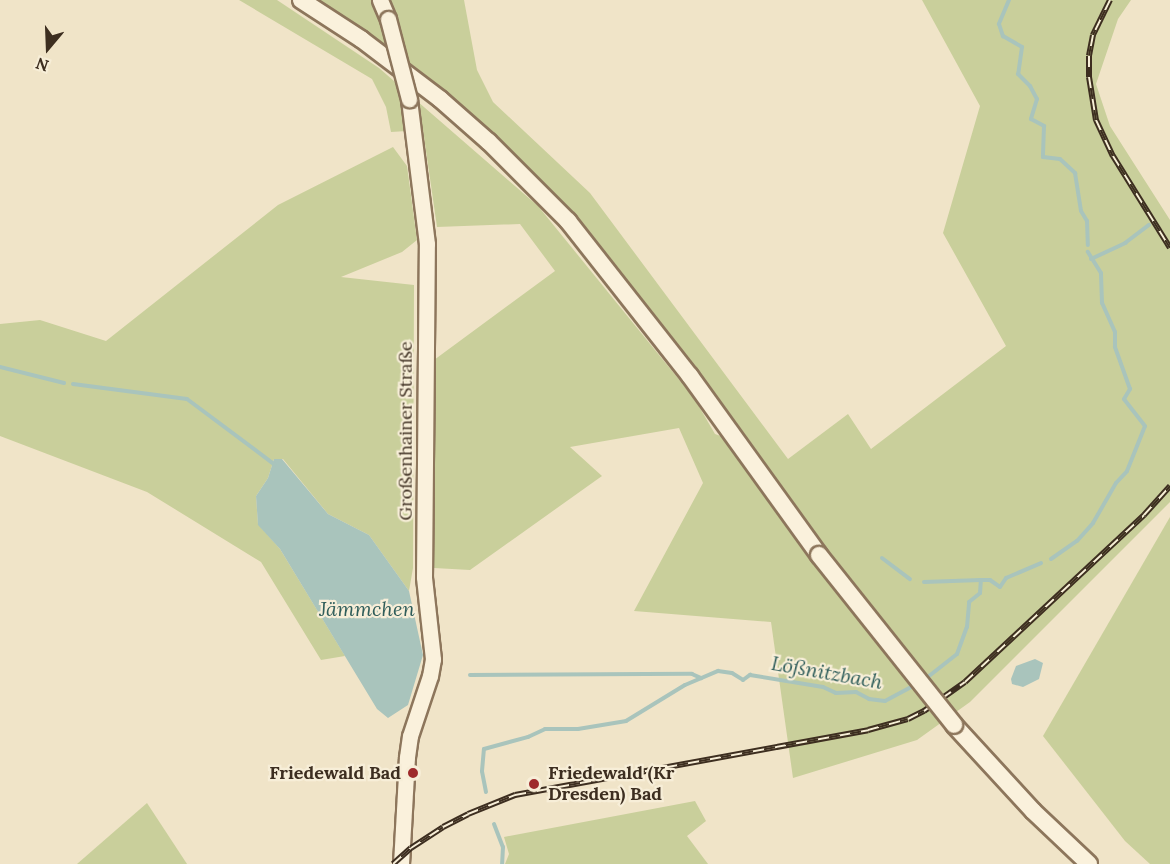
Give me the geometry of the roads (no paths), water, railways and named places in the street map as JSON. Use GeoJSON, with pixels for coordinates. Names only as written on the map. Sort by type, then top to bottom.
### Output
{"type":"FeatureCollection","features":[{"type":"Feature","properties":{"kind":"main road"},"geometry":{"type":"LineString","coordinates":[[301,0],[362,39],[440,99],[489,142],[568,221],[690,376],[819,555],[954,725],[1033,811],[1089,864]]}},
{"type":"Feature","properties":{"kind":"street","name":"Großenhainer Straße"},"geometry":{"type":"LineString","coordinates":[[380,0],[388,19],[409,99],[427,244],[424,577],[433,659],[430,676],[410,736],[402,864]]}},
{"type":"Feature","properties":{"kind":"water","name":"Jämmchen"},"geometry":{"type":"Polygon","coordinates":[[[274,459],[282,459],[328,514],[369,535],[409,591],[423,655],[408,705],[388,718],[377,709],[280,549],[258,525],[256,496],[268,478],[274,459]]]}},
{"type":"Feature","properties":{"kind":"water"},"geometry":{"type":"Polygon","coordinates":[[[1035,659],[1043,663],[1039,679],[1023,687],[1012,684],[1011,679],[1016,666],[1035,659]]]}},
{"type":"Feature","properties":{"kind":"waterway","name":"Lößnitzbach"},"geometry":{"type":"LineString","coordinates":[[1009,0],[999,24],[1003,36],[1022,47],[1018,74],[1030,86],[1037,99],[1031,119],[1044,126],[1043,157],[1060,159],[1075,173],[1081,211],[1087,221],[1088,245]]}},
{"type":"Feature","properties":{"kind":"waterway"},"geometry":{"type":"LineString","coordinates":[[1091,259],[1125,243],[1149,225]]}},
{"type":"Feature","properties":{"kind":"waterway","name":"Lößnitzbach"},"geometry":{"type":"LineString","coordinates":[[1051,559],[1077,541],[1093,523],[1116,483],[1127,471],[1145,426],[1124,399],[1130,389],[1115,347],[1115,332],[1102,303],[1101,273],[1088,252]]}},
{"type":"Feature","properties":{"kind":"waterway"},"geometry":{"type":"LineString","coordinates":[[0,367],[64,383]]}},
{"type":"Feature","properties":{"kind":"waterway"},"geometry":{"type":"LineString","coordinates":[[73,384],[187,399],[274,464]]}},
{"type":"Feature","properties":{"kind":"waterway"},"geometry":{"type":"LineString","coordinates":[[882,558],[910,579]]}},
{"type":"Feature","properties":{"kind":"waterway","name":"Lößnitzbach"},"geometry":{"type":"LineString","coordinates":[[924,680],[957,654],[967,627],[969,602],[980,593],[981,580],[990,580],[1000,587],[1006,578],[1041,563]]}},
{"type":"Feature","properties":{"kind":"waterway"},"geometry":{"type":"LineString","coordinates":[[924,582],[981,580]]}},
{"type":"Feature","properties":{"kind":"waterway","name":"Lößnitzbach"},"geometry":{"type":"LineString","coordinates":[[486,792],[482,771],[484,749],[528,737],[545,729],[578,729],[626,721],[685,685],[718,671],[732,673],[743,680],[750,675],[823,687],[836,693],[856,692],[869,699],[885,701],[917,684]]}},
{"type":"Feature","properties":{"kind":"waterway"},"geometry":{"type":"LineString","coordinates":[[470,675],[692,674],[701,678]]}},
{"type":"Feature","properties":{"kind":"waterway","name":"Lößnitzbach"},"geometry":{"type":"LineString","coordinates":[[494,824],[503,847],[502,864]]}},
{"type":"Feature","properties":{"kind":"railway"},"geometry":{"type":"LineString","coordinates":[[1110,0],[1093,35],[1089,56],[1089,77],[1096,120],[1113,156],[1170,248]]}},
{"type":"Feature","properties":{"kind":"railway"},"geometry":{"type":"LineString","coordinates":[[393,864],[411,848],[443,827],[515,795],[868,730],[908,719],[924,711],[965,682],[1144,515],[1170,486]]}},
{"type":"Feature","properties":{"kind":"place","name":"Friedewald Bad"},"geometry":{"type":"Point","coordinates":[413,773]}},
{"type":"Feature","properties":{"kind":"place","name":"Friedewald (Kr Dresden) Bad"},"geometry":{"type":"Point","coordinates":[534,784]}}]}
